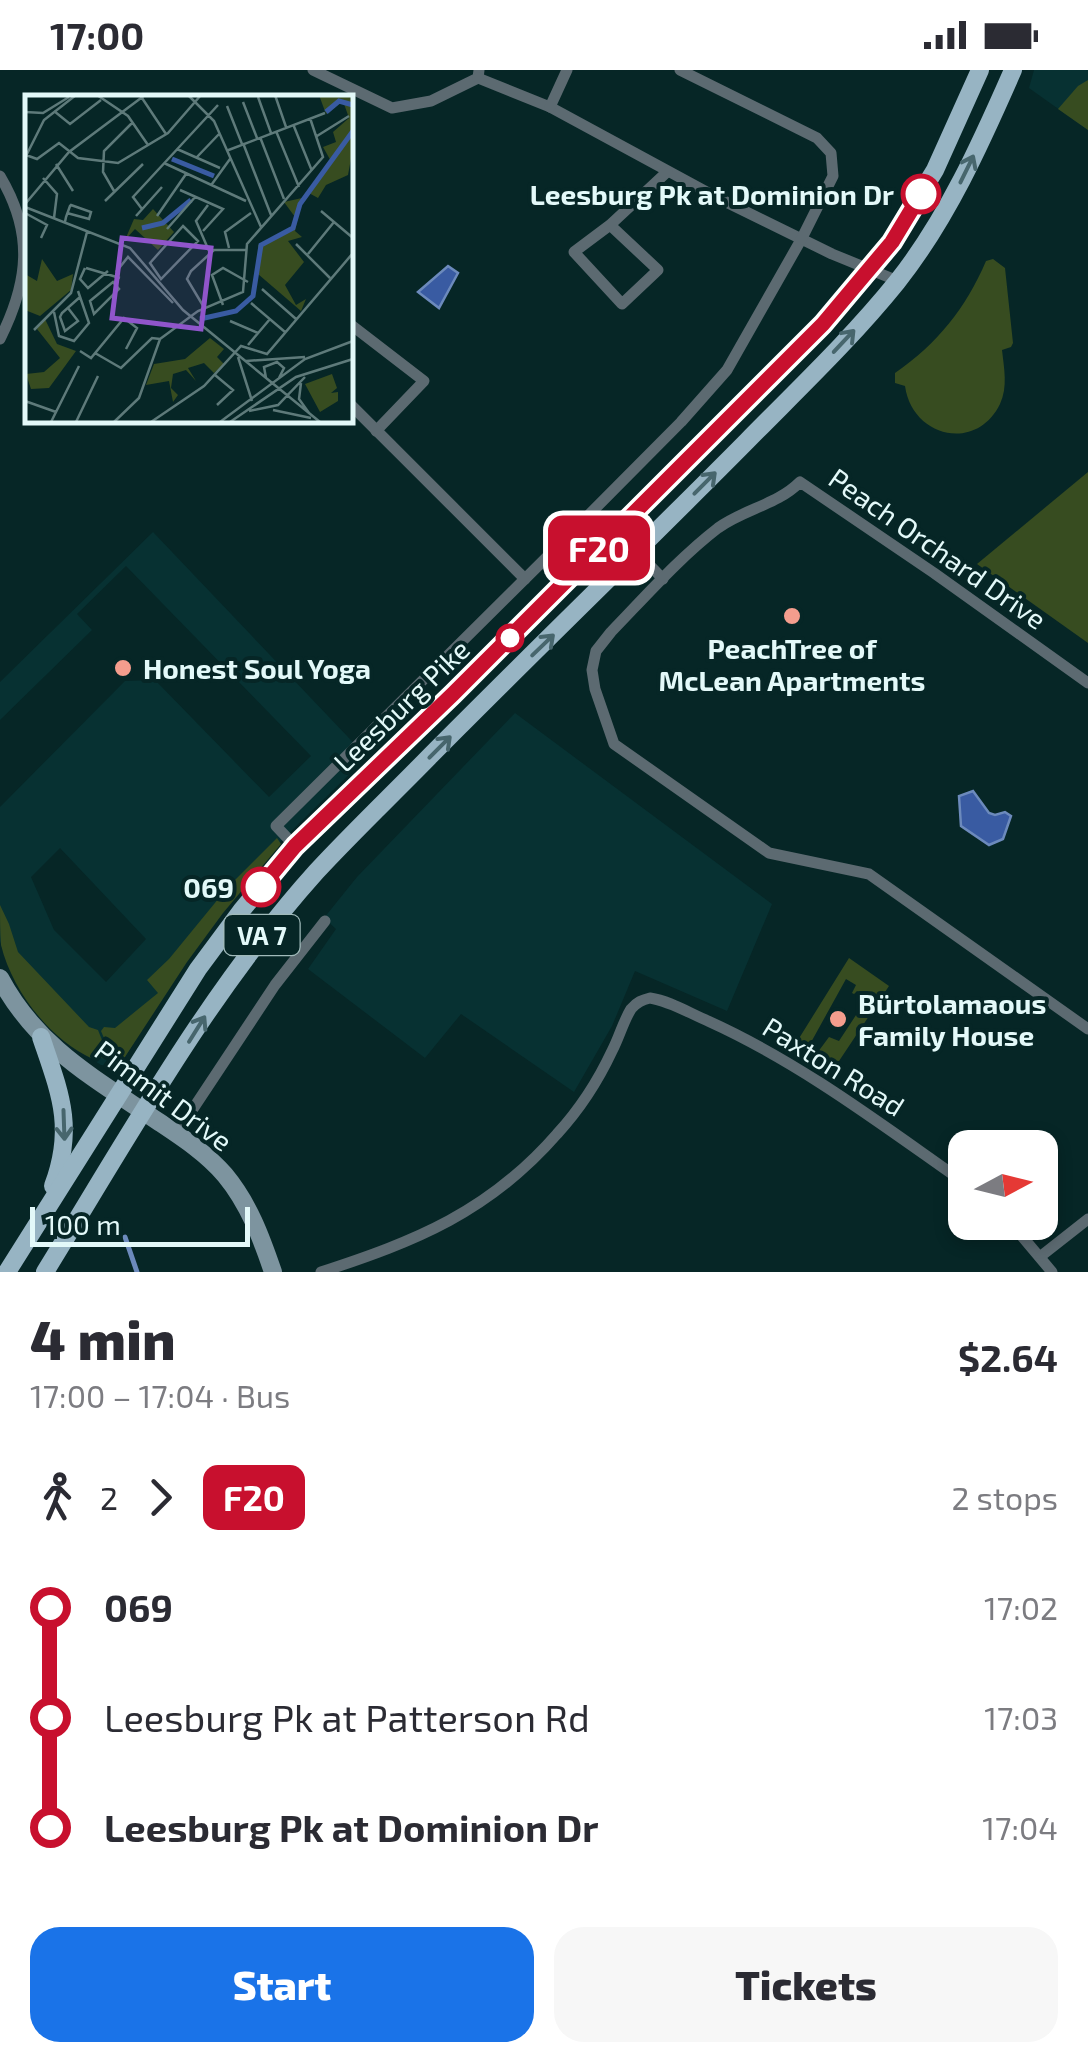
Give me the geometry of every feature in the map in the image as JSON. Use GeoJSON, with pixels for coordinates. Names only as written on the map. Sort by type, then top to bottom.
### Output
{"type":"FeatureCollection","features":[{"type":"Feature","properties":{"kind":"main road","name":"Leesburg Pike"},"geometry":{"type":"LineString","coordinates":[[7,1272],[198,969],[241,910],[295,846],[537,612],[823,324],[892,242],[935,170],[980,70]]}},
{"type":"Feature","properties":{"kind":"main road","name":"Leesburg Pike"},"geometry":{"type":"LineString","coordinates":[[45,1272],[221,990],[264,932],[319,869],[637,552],[898,281],[960,184],[1013,70]]}},
{"type":"Feature","properties":{"kind":"main road"},"geometry":{"type":"LineString","coordinates":[[41,1037],[64,1112],[59,1168],[43,1212]]}},
{"type":"Feature","properties":{"kind":"street"},"geometry":{"type":"LineString","coordinates":[[313,70],[392,108],[431,101],[478,74],[550,107],[667,172],[898,281]]}},
{"type":"Feature","properties":{"kind":"street"},"geometry":{"type":"LineString","coordinates":[[550,107],[567,70]]}},
{"type":"Feature","properties":{"kind":"street"},"geometry":{"type":"LineString","coordinates":[[295,846],[276,826],[526,579],[727,370],[833,176],[831,152],[817,138],[680,70]]}},
{"type":"Feature","properties":{"kind":"street"},"geometry":{"type":"LineString","coordinates":[[610,225],[658,270],[622,304],[574,252],[610,225],[667,172]]}},
{"type":"Feature","properties":{"kind":"street"},"geometry":{"type":"LineString","coordinates":[[0,176],[12,195],[20,223],[24,269],[14,311],[0,339]]}},
{"type":"Feature","properties":{"kind":"street"},"geometry":{"type":"LineString","coordinates":[[352,326],[424,381],[376,431]]}},
{"type":"Feature","properties":{"kind":"street"},"geometry":{"type":"LineString","coordinates":[[352,406],[526,579]]}},
{"type":"Feature","properties":{"kind":"street","name":"Peach Orchard Drive"},"geometry":{"type":"LineString","coordinates":[[1088,683],[800,482],[778,499],[743,513],[716,530],[611,632],[596,651],[592,670],[614,744],[769,853],[869,874],[1088,1030]]}},
{"type":"Feature","properties":{"kind":"street"},"geometry":{"type":"LineString","coordinates":[[637,552],[663,579]]}},
{"type":"Feature","properties":{"kind":"street"},"geometry":{"type":"LineString","coordinates":[[176,1134],[275,986],[325,921]]}},
{"type":"Feature","properties":{"kind":"street","name":"Pimmit Drive"},"geometry":{"type":"LineString","coordinates":[[0,978],[10,998],[41,1037],[206,1156],[239,1193],[260,1234],[273,1272]]}},
{"type":"Feature","properties":{"kind":"street","name":"Paxton Road"},"geometry":{"type":"LineString","coordinates":[[322,1272],[434,1230],[497,1191],[544,1148],[580,1106],[600,1074],[628,1013],[641,1000],[655,998],[753,1043],[814,1077],[948,1171]]}},
{"type":"Feature","properties":{"kind":"street"},"geometry":{"type":"LineString","coordinates":[[1041,1256],[1088,1219]]}},
{"type":"Feature","properties":{"kind":"street"},"geometry":{"type":"LineString","coordinates":[[1026,1240],[1052,1272]]}},
{"type":"Feature","properties":{"kind":"shaded area"},"geometry":{"type":"Polygon","coordinates":[[[1034,70],[1088,70],[1088,130],[1029,88],[1034,70]]]}},
{"type":"Feature","properties":{"kind":"shaded area"},"geometry":{"type":"Polygon","coordinates":[[[153,532],[367,757],[279,843],[184,959],[121,1064],[101,1065],[50,1028],[23,993],[6,960],[0,941],[0,807],[125,681],[155,680],[269,797],[311,756],[126,566],[77,614],[92,630],[0,720],[0,682],[153,532]],[[60,848],[31,877],[54,930],[106,982],[146,939],[60,848]]]}},
{"type":"Feature","properties":{"kind":"shaded area"},"geometry":{"type":"Polygon","coordinates":[[[515,713],[772,904],[727,1011],[635,971],[612,1026],[574,1092],[461,1014],[425,1058],[308,969],[336,929],[324,918],[357,877],[515,713]]]}},
{"type":"Feature","properties":{"kind":"green space"},"geometry":{"type":"Polygon","coordinates":[[[1088,80],[1088,130],[1058,109],[1088,80]]]}},
{"type":"Feature","properties":{"kind":"green space"},"geometry":{"type":"Polygon","coordinates":[[[993,259],[1005,268],[1013,343],[1002,350],[1002,398],[989,419],[976,429],[946,432],[919,417],[905,386],[895,383],[895,373],[949,324],[986,261],[993,259]]]}},
{"type":"Feature","properties":{"kind":"green space"},"geometry":{"type":"Polygon","coordinates":[[[1088,472],[1088,643],[977,564],[1088,472]]]}},
{"type":"Feature","properties":{"kind":"green space"},"geometry":{"type":"Polygon","coordinates":[[[277,838],[281,844],[187,962],[121,1063],[113,1060],[101,1031],[104,1027],[115,1028],[158,993],[147,980],[228,887],[277,838]]]}},
{"type":"Feature","properties":{"kind":"green space"},"geometry":{"type":"Polygon","coordinates":[[[0,905],[18,952],[89,1027],[98,1030],[110,1060],[93,1059],[62,1039],[23,996],[1,945],[0,905]]]}},
{"type":"Feature","properties":{"kind":"green space"},"geometry":{"type":"Polygon","coordinates":[[[849,958],[889,986],[831,1073],[812,1060],[829,1037],[839,1041],[866,1005],[866,997],[857,991],[852,993],[856,985],[846,979],[804,1055],[793,1048],[849,958]]]}},
{"type":"Feature","properties":{"kind":"water"},"geometry":{"type":"Polygon","coordinates":[[[448,266],[458,273],[439,308],[418,292],[448,266]]]}},
{"type":"Feature","properties":{"kind":"water"},"geometry":{"type":"Polygon","coordinates":[[[973,791],[989,813],[1005,812],[1011,816],[1003,839],[989,845],[961,826],[959,796],[973,791]]]}},
{"type":"Feature","properties":{"kind":"waterway"},"geometry":{"type":"LineString","coordinates":[[125,1237],[137,1272]]}},
{"type":"Feature","properties":{"kind":"bus line","name":"F20"},"geometry":{"type":"LineString","coordinates":[[261,887],[295,846],[823,324],[892,242],[921,194]]}},
{"type":"Feature","properties":{"kind":"place","name":"Leesburg Pk at Dominion Dr"},"geometry":{"type":"Point","coordinates":[921,194]}},
{"type":"Feature","properties":{"kind":"place","name":"PeachTree of McLean Apartments"},"geometry":{"type":"Point","coordinates":[792,616]}},
{"type":"Feature","properties":{"kind":"place","name":"Honest Soul Yoga"},"geometry":{"type":"Point","coordinates":[123,668]}},
{"type":"Feature","properties":{"kind":"place","name":"069"},"geometry":{"type":"Point","coordinates":[261,887]}},
{"type":"Feature","properties":{"kind":"place","name":"Bürtolamaous Family House"},"geometry":{"type":"Point","coordinates":[838,1019]}}]}
